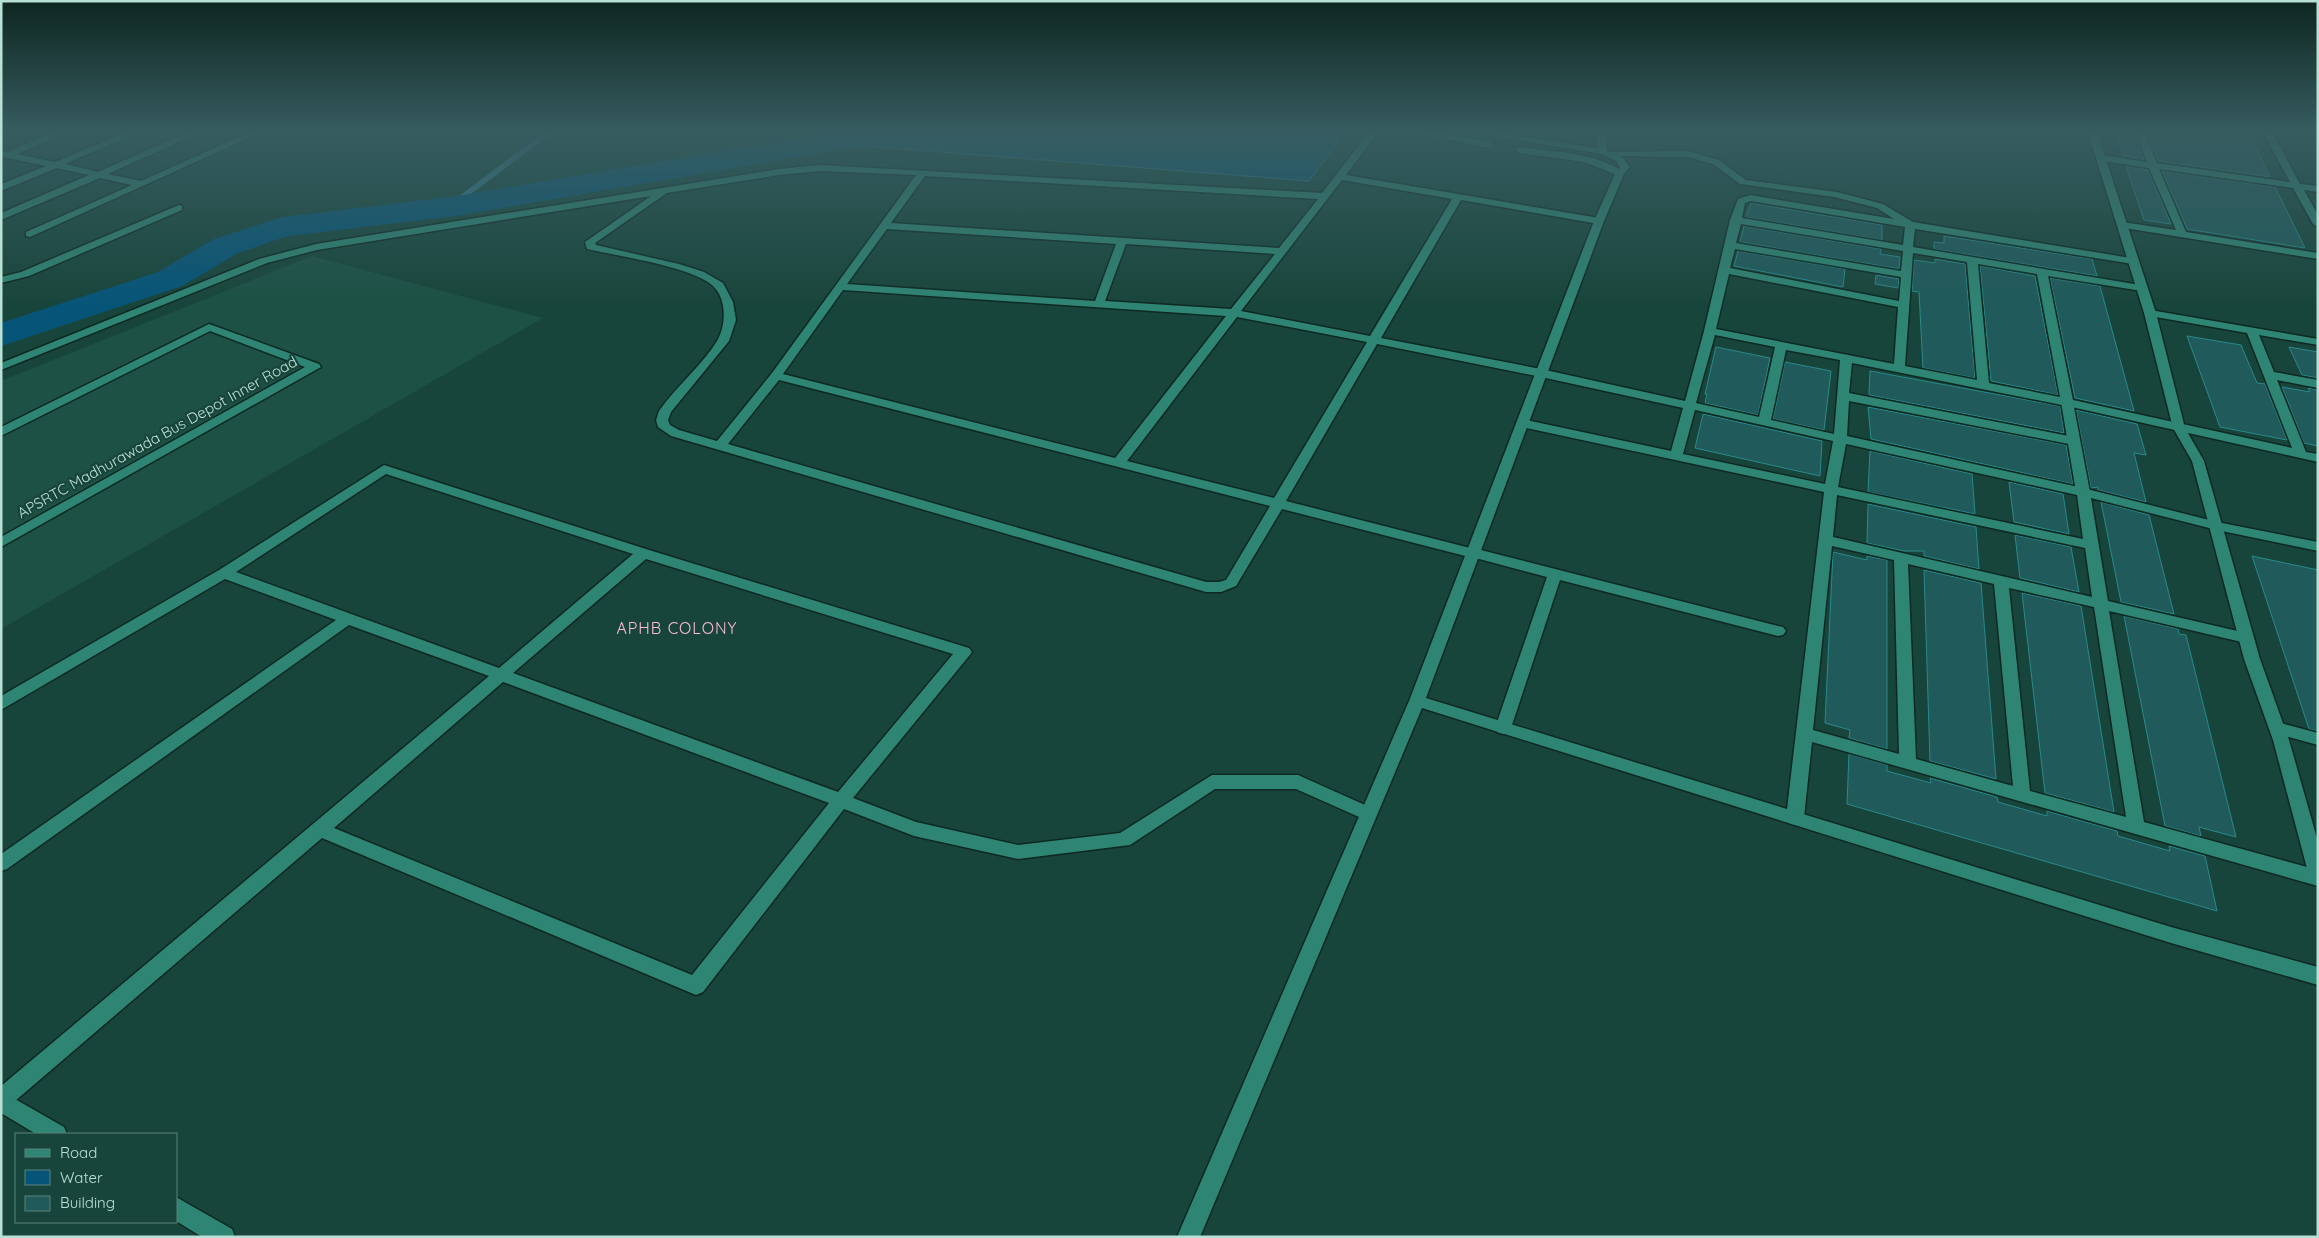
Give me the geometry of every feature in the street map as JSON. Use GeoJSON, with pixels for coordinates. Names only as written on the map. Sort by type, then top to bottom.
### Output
{"type":"FeatureCollection","features":[{"type":"Feature","properties":{"kind":"street"},"geometry":{"type":"LineString","coordinates":[[1,217],[64,190]]}},
{"type":"Feature","properties":{"kind":"street"},"geometry":{"type":"LineString","coordinates":[[30,234],[129,190]]}},
{"type":"Feature","properties":{"kind":"street"},"geometry":{"type":"LineString","coordinates":[[1,367],[263,262],[288,254],[316,247],[671,190]]}},
{"type":"Feature","properties":{"kind":"street"},"geometry":{"type":"LineString","coordinates":[[720,446],[776,376],[910,190]]}},
{"type":"Feature","properties":{"kind":"street"},"geometry":{"type":"LineString","coordinates":[[1215,190],[1324,196]]}},
{"type":"Feature","properties":{"kind":"street"},"geometry":{"type":"LineString","coordinates":[[1119,462],[1329,190]]}},
{"type":"Feature","properties":{"kind":"street"},"geometry":{"type":"LineString","coordinates":[[1417,190],[1599,221]]}},
{"type":"Feature","properties":{"kind":"street"},"geometry":{"type":"LineString","coordinates":[[1188,1237],[1417,701],[1599,221],[1613,190]]}},
{"type":"Feature","properties":{"kind":"street"},"geometry":{"type":"LineString","coordinates":[[1802,190],[1834,194],[1880,206],[1910,225]]}},
{"type":"Feature","properties":{"kind":"street"},"geometry":{"type":"LineString","coordinates":[[2111,190],[2150,313],[2179,428],[2198,461],[2246,638],[2276,728],[2318,877]]}},
{"type":"Feature","properties":{"kind":"street"},"geometry":{"type":"LineString","coordinates":[[2163,190],[2183,236]]}},
{"type":"Feature","properties":{"kind":"street"},"geometry":{"type":"LineString","coordinates":[[2299,190],[2318,224]]}},
{"type":"Feature","properties":{"kind":"street"},"geometry":{"type":"LineString","coordinates":[[664,191],[645,206],[590,242],[591,247],[679,267],[700,274],[719,286],[728,302],[730,320],[723,341],[665,410],[662,420],[664,427],[675,433],[1206,587],[1221,587],[1231,583],[1458,197]]}},
{"type":"Feature","properties":{"kind":"street"},"geometry":{"type":"LineString","coordinates":[[1676,456],[1710,331],[1741,201],[1750,198],[2133,261]]}},
{"type":"Feature","properties":{"kind":"street"},"geometry":{"type":"LineString","coordinates":[[1,280],[25,274],[179,208]]}},
{"type":"Feature","properties":{"kind":"street"},"geometry":{"type":"LineString","coordinates":[[1735,220],[2142,288]]}},
{"type":"Feature","properties":{"kind":"street"},"geometry":{"type":"LineString","coordinates":[[1900,369],[1910,225]]}},
{"type":"Feature","properties":{"kind":"street"},"geometry":{"type":"LineString","coordinates":[[2122,225],[2318,256]]}},
{"type":"Feature","properties":{"kind":"street"},"geometry":{"type":"LineString","coordinates":[[884,226],[1282,251]]}},
{"type":"Feature","properties":{"kind":"street"},"geometry":{"type":"LineString","coordinates":[[1099,304],[1122,241]]}},
{"type":"Feature","properties":{"kind":"street"},"geometry":{"type":"LineString","coordinates":[[1729,245],[1906,276]]}},
{"type":"Feature","properties":{"kind":"street"},"geometry":{"type":"LineString","coordinates":[[1972,260],[1983,386]]}},
{"type":"Feature","properties":{"kind":"street"},"geometry":{"type":"LineString","coordinates":[[1724,270],[1904,305]]}},
{"type":"Feature","properties":{"kind":"street"},"geometry":{"type":"LineString","coordinates":[[2042,272],[2102,603],[2136,827]]}},
{"type":"Feature","properties":{"kind":"street"},"geometry":{"type":"LineString","coordinates":[[840,287],[1234,313],[1374,339],[1690,404],[1840,440],[2083,492],[2217,526],[2318,547]]}},
{"type":"Feature","properties":{"kind":"street"},"geometry":{"type":"LineString","coordinates":[[2150,313],[2318,342]]}},
{"type":"Feature","properties":{"kind":"street","name":"APSRTC Madhurawada Bus Depot Inner Road"},"geometry":{"type":"LineString","coordinates":[[1,432],[208,327],[315,367],[1,543]]}},
{"type":"Feature","properties":{"kind":"street"},"geometry":{"type":"LineString","coordinates":[[1710,331],[2066,402],[2318,458]]}},
{"type":"Feature","properties":{"kind":"street"},"geometry":{"type":"LineString","coordinates":[[2252,331],[2301,454]]}},
{"type":"Feature","properties":{"kind":"street"},"geometry":{"type":"LineString","coordinates":[[1764,422],[1781,345]]}},
{"type":"Feature","properties":{"kind":"street"},"geometry":{"type":"LineString","coordinates":[[1795,818],[1831,490],[1840,440],[1846,358]]}},
{"type":"Feature","properties":{"kind":"street"},"geometry":{"type":"LineString","coordinates":[[2270,375],[2318,384]]}},
{"type":"Feature","properties":{"kind":"street"},"geometry":{"type":"LineString","coordinates":[[776,376],[1778,631]]}},
{"type":"Feature","properties":{"kind":"street"},"geometry":{"type":"LineString","coordinates":[[1844,396],[2074,441]]}},
{"type":"Feature","properties":{"kind":"street"},"geometry":{"type":"LineString","coordinates":[[1522,423],[2092,545]]}},
{"type":"Feature","properties":{"kind":"street"},"geometry":{"type":"LineString","coordinates":[[1,704],[224,573],[384,469],[644,553],[964,652],[841,800],[696,986],[321,830]]}},
{"type":"Feature","properties":{"kind":"street"},"geometry":{"type":"LineString","coordinates":[[1826,540],[2246,638]]}},
{"type":"Feature","properties":{"kind":"street"},"geometry":{"type":"LineString","coordinates":[[54,1133],[1,1101],[644,553]]}},
{"type":"Feature","properties":{"kind":"street"},"geometry":{"type":"LineString","coordinates":[[1901,557],[1908,763]]}},
{"type":"Feature","properties":{"kind":"street"},"geometry":{"type":"LineString","coordinates":[[224,573],[841,800],[914,829],[1018,852],[1124,840],[1212,782],[1298,782],[1368,814]]}},
{"type":"Feature","properties":{"kind":"street"},"geometry":{"type":"LineString","coordinates":[[1503,728],[1555,574]]}},
{"type":"Feature","properties":{"kind":"street"},"geometry":{"type":"LineString","coordinates":[[2001,580],[2022,795]]}},
{"type":"Feature","properties":{"kind":"street"},"geometry":{"type":"LineString","coordinates":[[1,864],[347,619]]}},
{"type":"Feature","properties":{"kind":"street"},"geometry":{"type":"LineString","coordinates":[[1417,701],[2171,935],[2318,976]]}},
{"type":"Feature","properties":{"kind":"street"},"geometry":{"type":"LineString","coordinates":[[2276,728],[2318,739]]}},
{"type":"Feature","properties":{"kind":"street"},"geometry":{"type":"LineString","coordinates":[[1804,734],[2318,877]]}},
{"type":"Feature","properties":{"kind":"street"},"geometry":{"type":"LineString","coordinates":[[178,1209],[224,1237]]}},
{"type":"Feature","properties":{"kind":"shaded area"},"geometry":{"type":"Polygon","coordinates":[[[312,256],[543,318],[1,629],[1,381],[312,256]]]}},
{"type":"Feature","properties":{"kind":"building"},"geometry":{"type":"Polygon","coordinates":[[[2134,190],[2156,190],[2171,224],[2144,220],[2134,190]]]}},
{"type":"Feature","properties":{"kind":"building"},"geometry":{"type":"Polygon","coordinates":[[[2170,190],[2276,190],[2305,248],[2187,229],[2170,190]]]}},
{"type":"Feature","properties":{"kind":"building"},"geometry":{"type":"Polygon","coordinates":[[[1751,203],[1882,225],[1882,240],[1746,217],[1751,203]]]}},
{"type":"Feature","properties":{"kind":"building"},"geometry":{"type":"Polygon","coordinates":[[[1744,226],[1881,249],[1880,254],[1900,257],[1899,269],[1740,242],[1744,226]]]}},
{"type":"Feature","properties":{"kind":"building"},"geometry":{"type":"Polygon","coordinates":[[[1944,236],[2092,259],[2097,276],[1934,249],[1934,242],[1944,243],[1944,236]]]}},
{"type":"Feature","properties":{"kind":"building"},"geometry":{"type":"Polygon","coordinates":[[[1738,251],[1845,269],[1843,287],[1734,266],[1738,251]]]}},
{"type":"Feature","properties":{"kind":"building"},"geometry":{"type":"Polygon","coordinates":[[[1935,259],[1965,264],[1975,378],[1923,368],[1919,292],[1912,291],[1914,260],[1935,263],[1935,259]]]}},
{"type":"Feature","properties":{"kind":"building"},"geometry":{"type":"Polygon","coordinates":[[[1980,266],[2035,276],[2058,395],[1991,381],[1980,266]]]}},
{"type":"Feature","properties":{"kind":"building"},"geometry":{"type":"Polygon","coordinates":[[[1876,275],[1899,279],[1898,288],[1875,284],[1876,275]]]}},
{"type":"Feature","properties":{"kind":"building"},"geometry":{"type":"Polygon","coordinates":[[[2050,278],[2100,286],[2134,411],[2075,398],[2050,278]]]}},
{"type":"Feature","properties":{"kind":"building"},"geometry":{"type":"Polygon","coordinates":[[[2187,336],[2241,345],[2257,383],[2265,384],[2287,440],[2220,427],[2187,336]]]}},
{"type":"Feature","properties":{"kind":"building"},"geometry":{"type":"Polygon","coordinates":[[[1716,347],[1770,358],[1758,415],[1705,403],[1707,394],[1705,394],[1716,347]]]}},
{"type":"Feature","properties":{"kind":"building"},"geometry":{"type":"Polygon","coordinates":[[[2289,347],[2318,352],[2318,378],[2302,375],[2289,347]]]}},
{"type":"Feature","properties":{"kind":"building"},"geometry":{"type":"Polygon","coordinates":[[[1785,362],[1831,371],[1824,430],[1773,419],[1785,362]]]}},
{"type":"Feature","properties":{"kind":"building"},"geometry":{"type":"Polygon","coordinates":[[[1870,371],[2060,406],[2064,433],[1869,395],[1870,371]]]}},
{"type":"Feature","properties":{"kind":"building"},"geometry":{"type":"Polygon","coordinates":[[[2282,387],[2310,392],[2308,388],[2318,390],[2318,446],[2304,443],[2282,387]]]}},
{"type":"Feature","properties":{"kind":"building"},"geometry":{"type":"Polygon","coordinates":[[[1868,407],[2066,445],[2073,484],[1871,439],[1868,407]]]}},
{"type":"Feature","properties":{"kind":"building"},"geometry":{"type":"Polygon","coordinates":[[[2076,410],[2137,424],[2146,455],[2134,453],[2146,502],[2098,490],[2098,487],[2091,488],[2076,410]]]}},
{"type":"Feature","properties":{"kind":"building"},"geometry":{"type":"Polygon","coordinates":[[[1703,414],[1822,441],[1820,476],[1695,448],[1703,414]]]}},
{"type":"Feature","properties":{"kind":"building"},"geometry":{"type":"Polygon","coordinates":[[[1870,451],[1972,474],[1975,514],[1868,492],[1870,451]]]}},
{"type":"Feature","properties":{"kind":"building"},"geometry":{"type":"Polygon","coordinates":[[[2009,482],[2063,494],[2069,534],[2014,522],[2009,482]]]}},
{"type":"Feature","properties":{"kind":"building"},"geometry":{"type":"Polygon","coordinates":[[[2101,502],[2149,515],[2174,614],[2121,602],[2101,502]]]}},
{"type":"Feature","properties":{"kind":"building"},"geometry":{"type":"Polygon","coordinates":[[[1868,504],[1976,527],[1979,569],[1924,556],[1924,551],[1904,551],[1867,543],[1868,504]]]}},
{"type":"Feature","properties":{"kind":"building"},"geometry":{"type":"Polygon","coordinates":[[[2015,535],[2071,547],[2079,592],[2020,578],[2015,535]]]}},
{"type":"Feature","properties":{"kind":"building"},"geometry":{"type":"Polygon","coordinates":[[[1833,552],[1867,560],[1867,556],[1887,560],[1887,749],[1849,738],[1850,730],[1825,723],[1833,552]]]}},
{"type":"Feature","properties":{"kind":"building"},"geometry":{"type":"Polygon","coordinates":[[[2252,556],[2318,570],[2318,731],[2309,729],[2252,556]]]}},
{"type":"Feature","properties":{"kind":"building"},"geometry":{"type":"Polygon","coordinates":[[[1924,570],[1981,583],[1996,779],[1930,761],[1924,570]]]}},
{"type":"Feature","properties":{"kind":"building"},"geometry":{"type":"Polygon","coordinates":[[[2022,593],[2081,606],[2114,812],[2045,793],[2022,593]]]}},
{"type":"Feature","properties":{"kind":"building"},"geometry":{"type":"Polygon","coordinates":[[[2124,616],[2178,629],[2179,634],[2186,635],[2236,837],[2199,827],[2201,836],[2165,826],[2124,616]]]}},
{"type":"Feature","properties":{"kind":"building"},"geometry":{"type":"Polygon","coordinates":[[[1849,754],[1887,765],[1887,771],[1931,783],[1930,778],[1997,797],[1998,802],[2047,816],[2047,811],[2117,831],[2118,836],[2170,851],[2169,846],[2205,856],[2217,911],[1847,804],[1849,754]]]}},
{"type":"Feature","properties":{"kind":"waterway"},"geometry":{"type":"LineString","coordinates":[[449,207],[472,190]]}},
{"type":"Feature","properties":{"kind":"waterway"},"geometry":{"type":"LineString","coordinates":[[1,335],[170,279],[226,246],[283,227],[456,206],[551,190]]}},
{"type":"Feature","properties":{"kind":"district","name":"APHB COLONY"},"geometry":{"type":"Point","coordinates":[677,628]}}]}
